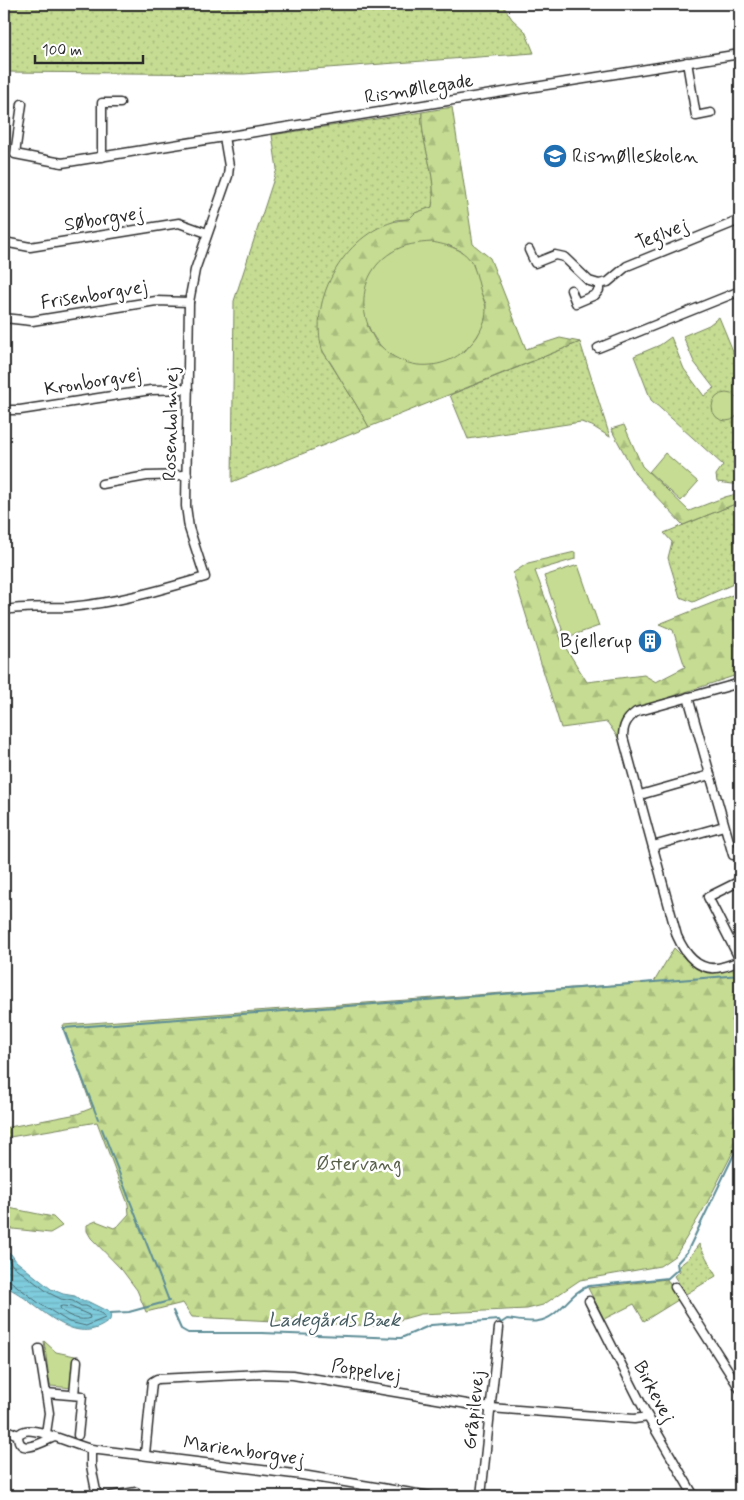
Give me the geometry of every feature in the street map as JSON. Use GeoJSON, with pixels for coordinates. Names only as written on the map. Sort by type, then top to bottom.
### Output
{"type":"FeatureCollection","features":[{"type":"Feature","properties":{"kind":"street","name":"Rismøllegade"},"geometry":{"type":"LineString","coordinates":[[22,104],[15,154],[62,163],[740,54]]}},
{"type":"Feature","properties":{"kind":"street"},"geometry":{"type":"LineString","coordinates":[[687,62],[696,116],[711,114]]}},
{"type":"Feature","properties":{"kind":"street"},"geometry":{"type":"LineString","coordinates":[[102,156],[102,102],[120,103]]}},
{"type":"Feature","properties":{"kind":"street","name":"Rosenholmvej"},"geometry":{"type":"LineString","coordinates":[[4,609],[70,607],[113,601],[154,592],[205,577],[189,528],[186,506],[189,302],[195,270],[228,176],[229,166],[224,137]]}},
{"type":"Feature","properties":{"kind":"street","name":"Teglvej"},"geometry":{"type":"LineString","coordinates":[[571,290],[576,302],[595,295],[599,290],[600,284],[608,282],[627,266],[740,220]]}},
{"type":"Feature","properties":{"kind":"street","name":"Søborgvej"},"geometry":{"type":"LineString","coordinates":[[4,242],[30,247],[179,223],[207,233]]}},
{"type":"Feature","properties":{"kind":"street"},"geometry":{"type":"LineString","coordinates":[[529,250],[535,263],[555,255],[564,257],[590,280],[600,284]]}},
{"type":"Feature","properties":{"kind":"street"},"geometry":{"type":"LineString","coordinates":[[598,348],[740,291]]}},
{"type":"Feature","properties":{"kind":"street","name":"Frisenborgvej"},"geometry":{"type":"LineString","coordinates":[[4,318],[32,321],[156,302],[189,302]]}},
{"type":"Feature","properties":{"kind":"street","name":"Kronborgvej"},"geometry":{"type":"LineString","coordinates":[[4,410],[20,410],[151,390],[188,389]]}},
{"type":"Feature","properties":{"kind":"street"},"geometry":{"type":"LineString","coordinates":[[102,484],[147,476],[187,475]]}},
{"type":"Feature","properties":{"kind":"street"},"geometry":{"type":"LineString","coordinates":[[740,684],[636,712],[628,718],[623,727],[623,737],[678,936],[684,951],[693,961],[707,967],[720,968],[740,960],[708,897],[740,881]]}},
{"type":"Feature","properties":{"kind":"street"},"geometry":{"type":"LineString","coordinates":[[688,697],[733,855]]}},
{"type":"Feature","properties":{"kind":"street"},"geometry":{"type":"LineString","coordinates":[[640,795],[710,775]]}},
{"type":"Feature","properties":{"kind":"street"},"geometry":{"type":"LineString","coordinates":[[653,846],[724,826]]}},
{"type":"Feature","properties":{"kind":"street"},"geometry":{"type":"LineString","coordinates":[[675,1287],[740,1389]]}},
{"type":"Feature","properties":{"kind":"street","name":"Birkevej"},"geometry":{"type":"LineString","coordinates":[[588,1301],[648,1417],[694,1496]]}},
{"type":"Feature","properties":{"kind":"street","name":"Gråpilevej"},"geometry":{"type":"LineString","coordinates":[[481,1496],[499,1328]]}},
{"type":"Feature","properties":{"kind":"street"},"geometry":{"type":"LineString","coordinates":[[39,1349],[49,1413],[46,1433]]}},
{"type":"Feature","properties":{"kind":"street"},"geometry":{"type":"LineString","coordinates":[[74,1395],[77,1362]]}},
{"type":"Feature","properties":{"kind":"street","name":"Poppelvej"},"geometry":{"type":"LineString","coordinates":[[145,1454],[152,1382],[156,1379],[264,1374],[293,1375],[491,1408],[634,1419],[648,1417]]}},
{"type":"Feature","properties":{"kind":"street"},"geometry":{"type":"LineString","coordinates":[[46,1392],[82,1396],[78,1435]]}},
{"type":"Feature","properties":{"kind":"street","name":"Marienborgvej"},"geometry":{"type":"LineString","coordinates":[[4,1429],[18,1435]]}},
{"type":"Feature","properties":{"kind":"street","name":"Marienborgvej"},"geometry":{"type":"LineString","coordinates":[[18,1435],[27,1430],[46,1433],[91,1449],[145,1454],[302,1475],[390,1493],[430,1496]]}},
{"type":"Feature","properties":{"kind":"street","name":"Marienborgvej"},"geometry":{"type":"LineString","coordinates":[[18,1435],[19,1441],[25,1447],[32,1447],[54,1437]]}},
{"type":"Feature","properties":{"kind":"street"},"geometry":{"type":"LineString","coordinates":[[91,1449],[96,1496]]}},
{"type":"Feature","properties":{"kind":"street"},"geometry":{"type":"LineString","coordinates":[[112,1496],[136,1492],[137,1496]]}},
{"type":"Feature","properties":{"kind":"green space"},"geometry":{"type":"Polygon","coordinates":[[[4,4],[502,4],[512,19],[525,31],[534,53],[244,74],[4,72],[4,4]]]}},
{"type":"Feature","properties":{"kind":"green space"},"geometry":{"type":"Polygon","coordinates":[[[452,107],[473,244],[490,258],[526,349],[560,338],[580,342],[369,427],[322,349],[319,328],[321,306],[328,285],[338,265],[352,247],[369,233],[388,223],[409,219],[415,213],[432,207],[433,183],[422,124],[422,112],[452,107]],[[448,245],[367,325],[376,342],[391,355],[464,352],[477,337],[485,319],[486,304],[480,291],[473,264],[461,251],[448,245]]]}},
{"type":"Feature","properties":{"kind":"green space"},"geometry":{"type":"Polygon","coordinates":[[[422,112],[422,124],[433,183],[432,207],[415,213],[409,219],[395,220],[322,350],[369,427],[232,482],[234,301],[277,169],[272,135],[422,112]]]}},
{"type":"Feature","properties":{"kind":"green space"},"geometry":{"type":"Polygon","coordinates":[[[432,242],[461,251],[470,260],[486,306],[486,312],[479,334],[467,349],[448,361],[434,365],[418,365],[399,359],[383,349],[372,334],[366,317],[364,299],[368,281],[377,265],[392,252],[416,243],[432,242]]]}},
{"type":"Feature","properties":{"kind":"green space"},"geometry":{"type":"Polygon","coordinates":[[[719,317],[738,363],[740,363],[740,485],[717,482],[716,475],[723,465],[651,400],[634,356],[660,345],[671,337],[684,369],[704,396],[714,388],[694,362],[683,336],[709,325],[719,317]]]}},
{"type":"Feature","properties":{"kind":"green space"},"geometry":{"type":"Polygon","coordinates":[[[580,342],[610,437],[592,426],[581,422],[468,439],[450,395],[580,342]]]}},
{"type":"Feature","properties":{"kind":"green space"},"geometry":{"type":"Polygon","coordinates":[[[726,393],[736,397],[740,407],[736,417],[726,421],[716,417],[712,407],[716,397],[726,393]]]}},
{"type":"Feature","properties":{"kind":"green space"},"geometry":{"type":"Polygon","coordinates":[[[624,425],[642,466],[689,511],[740,493],[740,502],[683,525],[636,475],[611,429],[624,425]]]}},
{"type":"Feature","properties":{"kind":"green space"},"geometry":{"type":"Polygon","coordinates":[[[665,453],[698,482],[681,501],[649,472],[665,453]]]}},
{"type":"Feature","properties":{"kind":"green space"},"geometry":{"type":"Polygon","coordinates":[[[740,502],[740,581],[693,602],[680,597],[668,558],[672,542],[664,533],[740,502]]]}},
{"type":"Feature","properties":{"kind":"green space"},"geometry":{"type":"Polygon","coordinates":[[[575,552],[575,559],[535,571],[562,642],[587,682],[644,675],[656,682],[685,667],[673,630],[659,624],[740,592],[740,674],[634,709],[622,722],[619,739],[607,722],[561,728],[513,573],[528,563],[575,552]]]}},
{"type":"Feature","properties":{"kind":"green space"},"geometry":{"type":"Polygon","coordinates":[[[578,565],[599,626],[565,638],[544,576],[578,565]]]}},
{"type":"Feature","properties":{"kind":"green space","name":"Østervang"},"geometry":{"type":"Polygon","coordinates":[[[674,948],[690,963],[704,971],[719,971],[740,965],[740,1138],[706,1205],[676,1255],[660,1266],[580,1280],[543,1305],[527,1309],[421,1314],[378,1326],[192,1317],[183,1303],[146,1312],[137,1290],[87,1231],[87,1225],[96,1221],[114,1228],[129,1214],[128,1204],[97,1122],[4,1138],[4,1128],[77,1114],[92,1108],[63,1025],[654,982],[674,948]]]}},
{"type":"Feature","properties":{"kind":"green space"},"geometry":{"type":"Polygon","coordinates":[[[4,1207],[53,1217],[62,1226],[50,1233],[4,1228],[4,1207]]]}},
{"type":"Feature","properties":{"kind":"green space"},"geometry":{"type":"Polygon","coordinates":[[[699,1244],[716,1276],[686,1294],[674,1276],[680,1271],[679,1266],[688,1259],[699,1244]]]}},
{"type":"Feature","properties":{"kind":"green space"},"geometry":{"type":"Polygon","coordinates":[[[667,1279],[678,1300],[644,1321],[634,1304],[604,1319],[588,1288],[667,1279]]]}},
{"type":"Feature","properties":{"kind":"green space"},"geometry":{"type":"Polygon","coordinates":[[[44,1341],[56,1352],[75,1356],[73,1388],[50,1386],[44,1341]]]}},
{"type":"Feature","properties":{"kind":"water"},"geometry":{"type":"Polygon","coordinates":[[[4,1252],[11,1254],[16,1261],[51,1289],[75,1296],[82,1301],[87,1301],[109,1312],[111,1314],[110,1320],[97,1328],[83,1330],[70,1328],[45,1314],[4,1283],[4,1252]]]}},
{"type":"Feature","properties":{"kind":"waterway"},"geometry":{"type":"LineString","coordinates":[[642,983],[740,975]]}},
{"type":"Feature","properties":{"kind":"waterway"},"geometry":{"type":"LineString","coordinates":[[98,1119],[63,1028],[632,984]]}},
{"type":"Feature","properties":{"kind":"waterway"},"geometry":{"type":"LineString","coordinates":[[102,1129],[169,1301],[129,1312],[110,1313]]}},
{"type":"Feature","properties":{"kind":"waterway","name":"Ladegårds Bæk"},"geometry":{"type":"LineString","coordinates":[[173,1311],[181,1329],[188,1333],[262,1333],[401,1338],[431,1325],[499,1320],[501,1323],[507,1319],[534,1322],[546,1319],[582,1289],[589,1286],[668,1278],[678,1269],[677,1263],[687,1252],[740,1142]]}},
{"type":"Feature","properties":{"kind":"place","name":"Rismølleskolen"},"geometry":{"type":"Point","coordinates":[555,156]}},
{"type":"Feature","properties":{"kind":"place","name":"Bjellerup"},"geometry":{"type":"Point","coordinates":[650,641]}}]}
